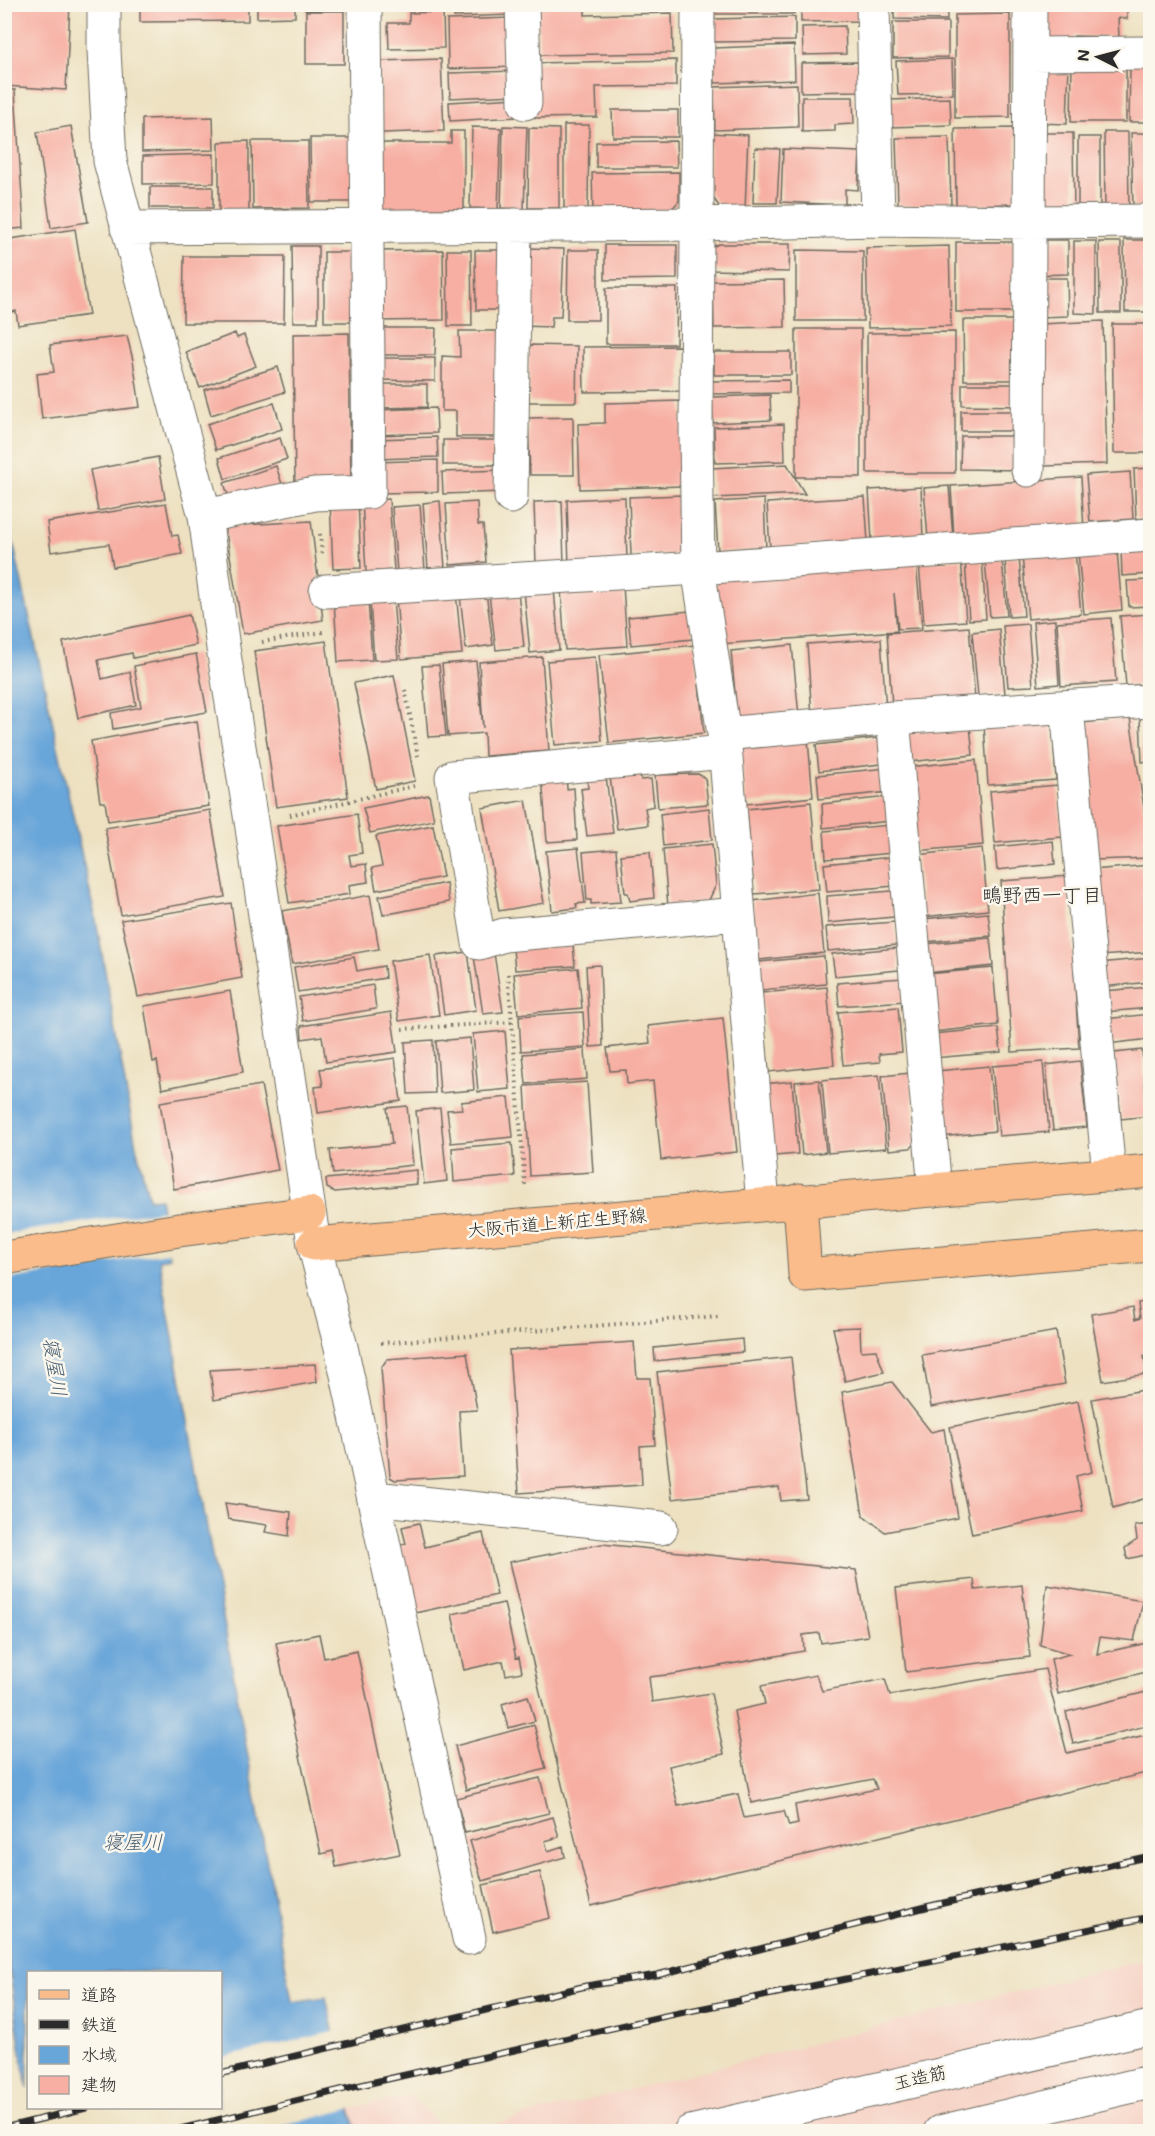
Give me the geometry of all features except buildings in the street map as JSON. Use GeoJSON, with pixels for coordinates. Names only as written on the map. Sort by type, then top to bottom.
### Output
{"type":"FeatureCollection","features":[{"type":"Feature","properties":{"kind":"main road","name":"大阪市道上新庄生野線"},"geometry":{"type":"LineString","coordinates":[[4,1258],[180,1230],[311,1228],[762,1204],[1150,1171]]}},
{"type":"Feature","properties":{"kind":"main road"},"geometry":{"type":"LineString","coordinates":[[800,1200],[805,1275],[1150,1245]]}},
{"type":"Feature","properties":{"kind":"street"},"geometry":{"type":"LineString","coordinates":[[104,4],[110,161],[205,516],[311,1228],[341,1347],[469,1938]]}},
{"type":"Feature","properties":{"kind":"street"},"geometry":{"type":"LineString","coordinates":[[205,516],[315,494],[369,492],[365,4]]}},
{"type":"Feature","properties":{"kind":"street"},"geometry":{"type":"LineString","coordinates":[[522,4],[525,103]]}},
{"type":"Feature","properties":{"kind":"street"},"geometry":{"type":"LineString","coordinates":[[698,4],[696,434],[698,568],[725,743],[762,1204]]}},
{"type":"Feature","properties":{"kind":"street"},"geometry":{"type":"LineString","coordinates":[[873,4],[878,220]]}},
{"type":"Feature","properties":{"kind":"street"},"geometry":{"type":"LineString","coordinates":[[1028,470],[1030,4]]}},
{"type":"Feature","properties":{"kind":"street"},"geometry":{"type":"LineString","coordinates":[[1030,54],[1150,53]]}},
{"type":"Feature","properties":{"kind":"street"},"geometry":{"type":"LineString","coordinates":[[127,228],[697,224],[878,220],[1028,222],[1150,220]]}},
{"type":"Feature","properties":{"kind":"street"},"geometry":{"type":"LineString","coordinates":[[511,497],[515,225]]}},
{"type":"Feature","properties":{"kind":"street"},"geometry":{"type":"LineString","coordinates":[[326,591],[698,568],[1150,534]]}},
{"type":"Feature","properties":{"kind":"street"},"geometry":{"type":"LineString","coordinates":[[738,914],[504,935],[479,943],[438,780],[725,743],[893,718],[1150,701]]}},
{"type":"Feature","properties":{"kind":"street"},"geometry":{"type":"LineString","coordinates":[[1067,707],[1109,1175]]}},
{"type":"Feature","properties":{"kind":"street"},"geometry":{"type":"LineString","coordinates":[[893,718],[935,1190]]}},
{"type":"Feature","properties":{"kind":"street"},"geometry":{"type":"LineString","coordinates":[[374,1498],[661,1528]]}},
{"type":"Feature","properties":{"kind":"street","name":"玉造筋"},"geometry":{"type":"LineString","coordinates":[[690,2132],[1150,2026]]}},
{"type":"Feature","properties":{"kind":"street"},"geometry":{"type":"LineString","coordinates":[[940,2132],[1150,2082]]}},
{"type":"Feature","properties":{"kind":"path"},"geometry":{"type":"LineString","coordinates":[[223,648],[330,631]]}},
{"type":"Feature","properties":{"kind":"path"},"geometry":{"type":"LineString","coordinates":[[282,817],[438,780],[405,690]]}},
{"type":"Feature","properties":{"kind":"path"},"geometry":{"type":"LineString","coordinates":[[504,935],[526,1195]]}},
{"type":"Feature","properties":{"kind":"path"},"geometry":{"type":"LineString","coordinates":[[402,1029],[513,1022]]}},
{"type":"Feature","properties":{"kind":"path"},"geometry":{"type":"LineString","coordinates":[[341,1347],[718,1316]]}},
{"type":"Feature","properties":{"kind":"shaded area"},"geometry":{"type":"Polygon","coordinates":[[[1150,1958],[1150,2131],[466,2131],[1150,1958]]]}},
{"type":"Feature","properties":{"kind":"shaded area"},"geometry":{"type":"Polygon","coordinates":[[[410,2096],[444,2131],[357,2131],[350,2109],[410,2096]]]}},
{"type":"Feature","properties":{"kind":"water","name":"寝屋川"},"geometry":{"type":"Polygon","coordinates":[[[4,502],[96,920],[136,1146],[149,1199],[160,1198],[169,1257],[159,1260],[292,2002],[326,1997],[350,2109],[357,2131],[40,2131],[222,2109],[222,1971],[27,1971],[27,2084],[4,1928],[4,502]]]}},
{"type":"Feature","properties":{"kind":"pier"},"geometry":{"type":"Polygon","coordinates":[[[165,1210],[172,1252],[5,1280],[5,1234],[165,1210]]]}},
{"type":"Feature","properties":{"kind":"pier"},"geometry":{"type":"Polygon","coordinates":[[[337,2031],[353,2108],[262,2131],[36,2132],[30,2109],[222,2109],[222,2058],[337,2031]]]}},
{"type":"Feature","properties":{"kind":"railway"},"geometry":{"type":"LineString","coordinates":[[222,2074],[586,1986],[657,1975],[926,1907],[1150,1856]]}},
{"type":"Feature","properties":{"kind":"railway"},"geometry":{"type":"LineString","coordinates":[[168,2132],[357,2086],[665,2016],[1150,1917]]}},
{"type":"Feature","properties":{"kind":"railway"},"geometry":{"type":"LineString","coordinates":[[4,2128],[82,2109]]}},
{"type":"Feature","properties":{"kind":"district","name":"鴫野西一丁目"},"geometry":{"type":"Point","coordinates":[1042,895]}}]}
